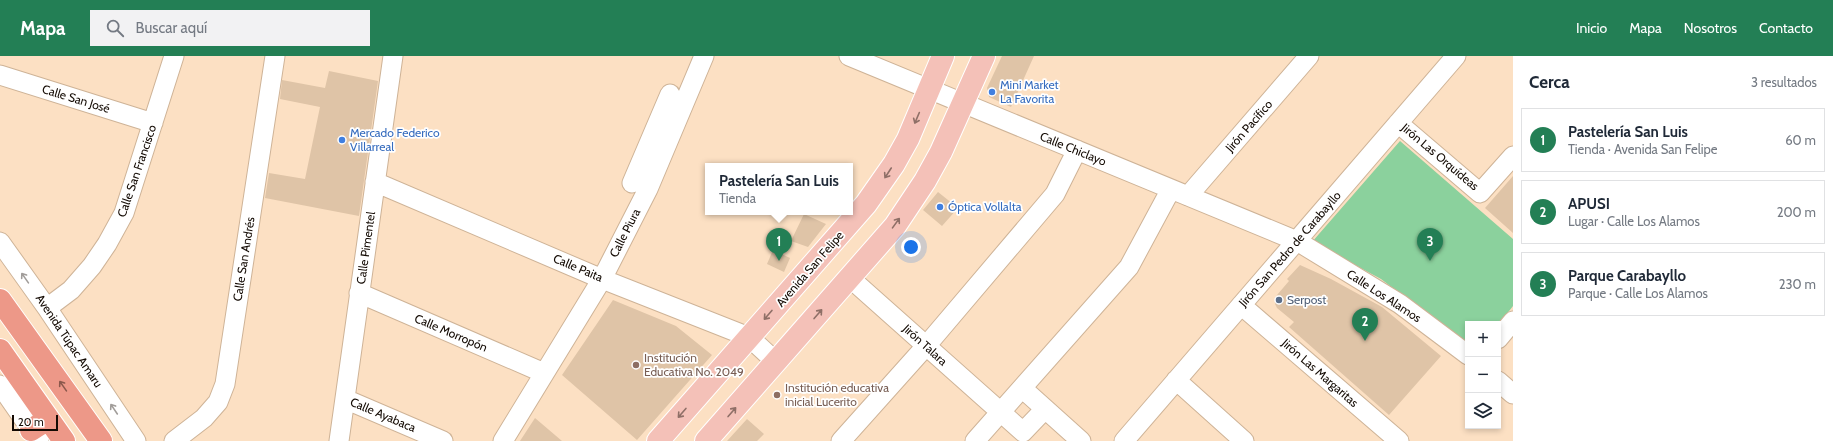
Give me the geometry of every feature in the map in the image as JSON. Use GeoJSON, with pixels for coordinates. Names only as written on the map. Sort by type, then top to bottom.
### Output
{"type":"FeatureCollection","features":[{"type":"Feature","properties":{"kind":"highway"},"geometry":{"type":"LineString","coordinates":[[0,300],[101,441]]}},
{"type":"Feature","properties":{"kind":"highway"},"geometry":{"type":"LineString","coordinates":[[0,350],[40,430],[64,441]]}},
{"type":"Feature","properties":{"kind":"main road","name":"Avenida San Felipe"},"geometry":{"type":"LineString","coordinates":[[658,441],[850,223],[877,188],[908,139],[943,56]]}},
{"type":"Feature","properties":{"kind":"main road"},"geometry":{"type":"LineString","coordinates":[[706,441],[895,226],[925,181],[941,152],[984,56]]}},
{"type":"Feature","properties":{"kind":"street","name":"Calle San Francisco"},"geometry":{"type":"LineString","coordinates":[[47,308],[71,290],[92,266],[107,244],[124,213],[174,56]]}},
{"type":"Feature","properties":{"kind":"street","name":"Calle San Andrés"},"geometry":{"type":"LineString","coordinates":[[174,441],[204,418],[218,402],[225,384],[276,56]]}},
{"type":"Feature","properties":{"kind":"street","name":"Calle Pimentel"},"geometry":{"type":"LineString","coordinates":[[339,441],[393,56]]}},
{"type":"Feature","properties":{"kind":"street","name":"Calle Piura"},"geometry":{"type":"LineString","coordinates":[[503,441],[602,278],[648,189],[677,98],[704,56]]}},
{"type":"Feature","properties":{"kind":"street","name":"Calle Chiclayo"},"geometry":{"type":"LineString","coordinates":[[849,56],[1297,241]]}},
{"type":"Feature","properties":{"kind":"street","name":"Jirón Pacífico"},"geometry":{"type":"LineString","coordinates":[[1188,196],[1309,56]]}},
{"type":"Feature","properties":{"kind":"street","name":"Jirón San Pedro de Carabayllo"},"geometry":{"type":"LineString","coordinates":[[1124,441],[1456,56]]}},
{"type":"Feature","properties":{"kind":"street","name":"Calle San José"},"geometry":{"type":"LineString","coordinates":[[0,75],[153,123]]}},
{"type":"Feature","properties":{"kind":"street"},"geometry":{"type":"LineString","coordinates":[[632,183],[677,98]]}},
{"type":"Feature","properties":{"kind":"street","name":"Jirón Las Orquídeas"},"geometry":{"type":"LineString","coordinates":[[1398,123],[1480,193],[1513,156]]}},
{"type":"Feature","properties":{"kind":"street"},"geometry":{"type":"LineString","coordinates":[[841,441],[926,346],[1055,194],[1077,150]]}},
{"type":"Feature","properties":{"kind":"street","name":"Calle Paita"},"geometry":{"type":"LineString","coordinates":[[375,182],[602,278],[749,337],[776,362]]}},
{"type":"Feature","properties":{"kind":"street"},"geometry":{"type":"LineString","coordinates":[[975,441],[1129,267],[1171,189]]}},
{"type":"Feature","properties":{"kind":"street","name":"Calle Los Alamos"},"geometry":{"type":"LineString","coordinates":[[1297,241],[1400,304],[1465,353]]}},
{"type":"Feature","properties":{"kind":"street","name":"Avenida Túpac Amaru"},"geometry":{"type":"LineString","coordinates":[[0,242],[47,308],[136,441]]}},
{"type":"Feature","properties":{"kind":"street","name":"Jirón Talara"},"geometry":{"type":"LineString","coordinates":[[850,278],[1023,432],[1045,409]]}},
{"type":"Feature","properties":{"kind":"street","name":"Calle Morropón"},"geometry":{"type":"LineString","coordinates":[[359,293],[544,373]]}},
{"type":"Feature","properties":{"kind":"street","name":"Jirón Las Margaritas"},"geometry":{"type":"LineString","coordinates":[[1241,305],[1399,441]]}},
{"type":"Feature","properties":{"kind":"street"},"geometry":{"type":"LineString","coordinates":[[1501,335],[1513,321]]}},
{"type":"Feature","properties":{"kind":"street"},"geometry":{"type":"LineString","coordinates":[[1176,380],[1244,441]]}},
{"type":"Feature","properties":{"kind":"street"},"geometry":{"type":"LineString","coordinates":[[1501,384],[1513,394]]}},
{"type":"Feature","properties":{"kind":"street"},"geometry":{"type":"LineString","coordinates":[[0,386],[40,430]]}},
{"type":"Feature","properties":{"kind":"street"},"geometry":{"type":"LineString","coordinates":[[1022,388],[1081,441]]}},
{"type":"Feature","properties":{"kind":"street","name":"Calle Ayabaca"},"geometry":{"type":"LineString","coordinates":[[345,399],[443,441]]}},
{"type":"Feature","properties":{"kind":"green space"},"geometry":{"type":"Polygon","coordinates":[[[1400,141],[1513,239],[1513,306],[1501,321],[1465,321],[1465,343],[1381,279],[1312,242],[1400,141]]]}},
{"type":"Feature","properties":{"kind":"building"},"geometry":{"type":"Polygon","coordinates":[[[1002,56],[1034,56],[1011,107],[989,97],[987,88],[1002,56]]]}},
{"type":"Feature","properties":{"kind":"building","name":"Mercado Federico Villarreal"},"geometry":{"type":"Polygon","coordinates":[[[329,71],[378,81],[359,216],[265,198],[269,173],[305,179],[320,107],[280,99],[282,80],[325,88],[329,71]]]}},
{"type":"Feature","properties":{"kind":"building"},"geometry":{"type":"Polygon","coordinates":[[[1513,176],[1513,233],[1485,208],[1513,176]]]}},
{"type":"Feature","properties":{"kind":"building"},"geometry":{"type":"Polygon","coordinates":[[[938,192],[958,208],[942,226],[923,210],[938,192]]]}},
{"type":"Feature","properties":{"kind":"building"},"geometry":{"type":"Polygon","coordinates":[[[804,215],[826,224],[808,247],[791,241],[804,215]]]}},
{"type":"Feature","properties":{"kind":"building"},"geometry":{"type":"Polygon","coordinates":[[[773,250],[790,258],[784,272],[767,264],[773,250]]]}},
{"type":"Feature","properties":{"kind":"building"},"geometry":{"type":"Polygon","coordinates":[[[1300,265],[1331,279],[1382,307],[1441,356],[1389,415],[1289,327],[1294,322],[1277,308],[1275,304],[1277,295],[1289,281],[1287,279],[1300,265]]]}},
{"type":"Feature","properties":{"kind":"building","name":"Institución Educativa No. 2049"},"geometry":{"type":"Polygon","coordinates":[[[613,300],[676,326],[712,355],[637,440],[562,375],[613,300]]]}},
{"type":"Feature","properties":{"kind":"building"},"geometry":{"type":"Polygon","coordinates":[[[535,418],[562,441],[520,441],[535,418]]]}},
{"type":"Feature","properties":{"kind":"building"},"geometry":{"type":"Polygon","coordinates":[[[747,419],[764,434],[757,441],[727,441],[747,419]]]}},
{"type":"Feature","properties":{"kind":"place","name":"Mini Market La Favorita"},"geometry":{"type":"Point","coordinates":[992,92]}},
{"type":"Feature","properties":{"kind":"place","name":"Mercado Federico Villarreal"},"geometry":{"type":"Point","coordinates":[342,140]}},
{"type":"Feature","properties":{"kind":"place","name":"Óptica Vollalta"},"geometry":{"type":"Point","coordinates":[940,207]}},
{"type":"Feature","properties":{"kind":"place","name":"Pastelería San Luis"},"geometry":{"type":"Point","coordinates":[779,261]}},
{"type":"Feature","properties":{"kind":"place","name":"Parque Carabayllo"},"geometry":{"type":"Point","coordinates":[1430,261]}},
{"type":"Feature","properties":{"kind":"place","name":"Serpost"},"geometry":{"type":"Point","coordinates":[1279,300]}},
{"type":"Feature","properties":{"kind":"place","name":"APUSI"},"geometry":{"type":"Point","coordinates":[1365,341]}},
{"type":"Feature","properties":{"kind":"place","name":"Institución Educativa No. 2049"},"geometry":{"type":"Point","coordinates":[636,365]}},
{"type":"Feature","properties":{"kind":"place","name":"Institución educativa inicial Lucerito"},"geometry":{"type":"Point","coordinates":[777,395]}}]}
